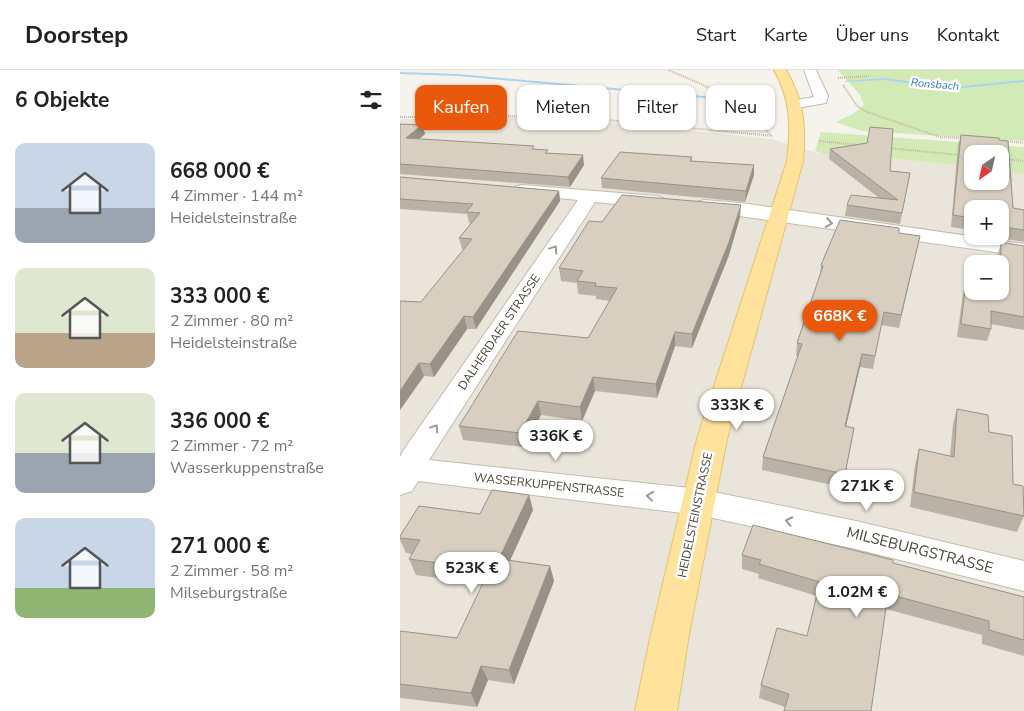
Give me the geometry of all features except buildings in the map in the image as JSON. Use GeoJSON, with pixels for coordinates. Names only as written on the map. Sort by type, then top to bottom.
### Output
{"type":"FeatureCollection","features":[{"type":"Feature","properties":{"kind":"main road","name":"HEIDELSTEINSTRASSE"},"geometry":{"type":"LineString","coordinates":[[656,711],[670,634],[712,439],[764,260],[780,216],[796,161],[798,116],[796,104],[790,87],[780,70]]}},
{"type":"Feature","properties":{"kind":"street"},"geometry":{"type":"LineString","coordinates":[[796,104],[821,100],[810,70]]}},
{"type":"Feature","properties":{"kind":"street"},"geometry":{"type":"LineString","coordinates":[[507,189],[741,209],[1024,250]]}},
{"type":"Feature","properties":{"kind":"street","name":"DALHERDAER STRASSE"},"geometry":{"type":"LineString","coordinates":[[403,474],[590,196]]}},
{"type":"Feature","properties":{"kind":"street","name":"WASSERKUPPENSTRASSE"},"geometry":{"type":"LineString","coordinates":[[403,474],[699,502]]}},
{"type":"Feature","properties":{"kind":"street","name":"MILSEBURGSTRASSE"},"geometry":{"type":"LineString","coordinates":[[699,502],[856,534],[1024,576]]}},
{"type":"Feature","properties":{"kind":"path"},"geometry":{"type":"LineString","coordinates":[[668,70],[706,86]]}},
{"type":"Feature","properties":{"kind":"path"},"geometry":{"type":"LineString","coordinates":[[838,78],[869,76]]}},
{"type":"Feature","properties":{"kind":"path"},"geometry":{"type":"LineString","coordinates":[[857,106],[867,112],[940,137],[968,139]]}},
{"type":"Feature","properties":{"kind":"path"},"geometry":{"type":"LineString","coordinates":[[775,115],[781,115]]}},
{"type":"Feature","properties":{"kind":"path"},"geometry":{"type":"LineString","coordinates":[[400,117],[565,116],[706,130]]}},
{"type":"Feature","properties":{"kind":"path"},"geometry":{"type":"LineString","coordinates":[[709,130],[771,136],[766,130]]}},
{"type":"Feature","properties":{"kind":"path"},"geometry":{"type":"LineString","coordinates":[[1005,141],[1024,143]]}},
{"type":"Feature","properties":{"kind":"path"},"geometry":{"type":"LineString","coordinates":[[797,144],[866,146]]}},
{"type":"Feature","properties":{"kind":"path"},"geometry":{"type":"LineString","coordinates":[[885,148],[963,155]]}},
{"type":"Feature","properties":{"kind":"path"},"geometry":{"type":"LineString","coordinates":[[1009,160],[1024,161]]}},
{"type":"Feature","properties":{"kind":"shaded area"},"geometry":{"type":"Polygon","coordinates":[[[507,117],[517,117],[517,130],[609,130],[609,122],[619,123],[619,130],[685,130],[771,139],[822,154],[881,157],[964,166],[964,190],[1009,190],[1009,172],[1024,174],[1024,711],[400,711],[400,119],[415,119],[415,130],[507,130],[507,117]]]}},
{"type":"Feature","properties":{"kind":"green space"},"geometry":{"type":"Polygon","coordinates":[[[838,70],[1024,70],[1024,141],[862,131],[835,122],[853,114],[864,105],[860,95],[838,70]]]}},
{"type":"Feature","properties":{"kind":"green space"},"geometry":{"type":"Polygon","coordinates":[[[821,132],[997,145],[964,145],[964,166],[881,157],[822,154],[815,151],[821,132]]]}},
{"type":"Feature","properties":{"kind":"green space"},"geometry":{"type":"Polygon","coordinates":[[[1009,146],[1024,147],[1024,174],[1009,172],[1009,146]]]}},
{"type":"Feature","properties":{"kind":"waterway","name":"Ronsbach"},"geometry":{"type":"LineString","coordinates":[[400,73],[458,75],[706,97]]}},
{"type":"Feature","properties":{"kind":"waterway","name":"Ronsbach"},"geometry":{"type":"LineString","coordinates":[[846,81],[884,79],[954,88],[1024,81]]}}]}
